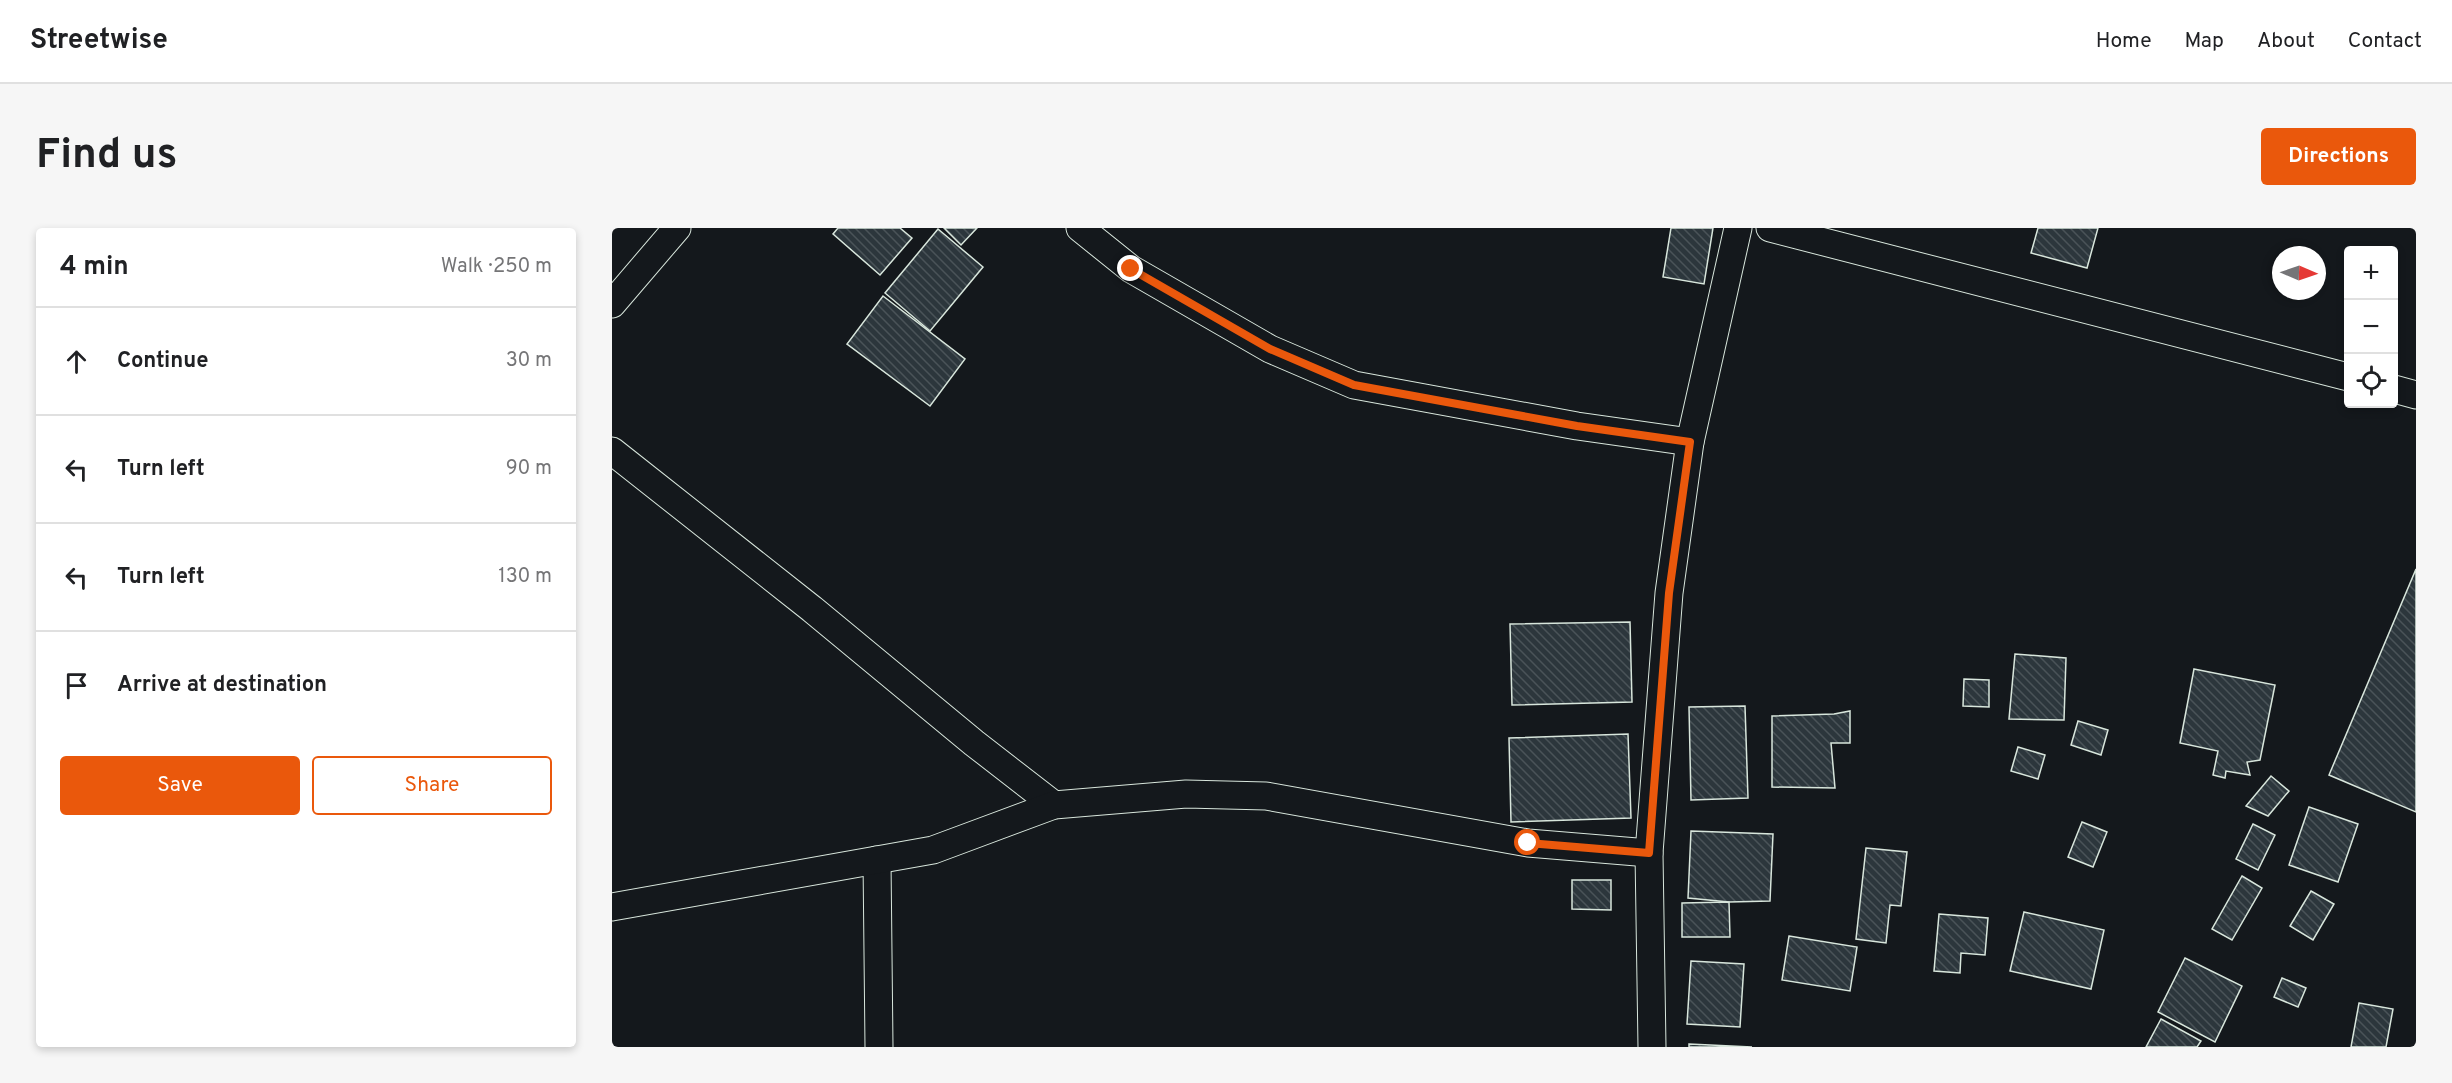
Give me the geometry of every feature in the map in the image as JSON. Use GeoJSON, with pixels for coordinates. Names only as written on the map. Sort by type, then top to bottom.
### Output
{"type":"FeatureCollection","features":[{"type":"Feature","properties":{"kind":"street"},"geometry":{"type":"LineString","coordinates":[[612,304],[677,228]]}},
{"type":"Feature","properties":{"kind":"street"},"geometry":{"type":"LineString","coordinates":[[1080,228],[1131,269],[1270,349],[1354,385],[1577,426],[1690,442]]}},
{"type":"Feature","properties":{"kind":"street"},"geometry":{"type":"LineString","coordinates":[[1652,1047],[1649,853],[1669,593],[1690,442],[1738,228]]}},
{"type":"Feature","properties":{"kind":"street"},"geometry":{"type":"LineString","coordinates":[[1770,228],[2344,376]]}},
{"type":"Feature","properties":{"kind":"street"},"geometry":{"type":"LineString","coordinates":[[2398,390],[2416,395]]}},
{"type":"Feature","properties":{"kind":"street"},"geometry":{"type":"LineString","coordinates":[[612,451],[1054,805]]}},
{"type":"Feature","properties":{"kind":"street"},"geometry":{"type":"LineString","coordinates":[[612,907],[933,850],[1054,805],[1186,794],[1266,796],[1528,843],[1649,853]]}},
{"type":"Feature","properties":{"kind":"street"},"geometry":{"type":"LineString","coordinates":[[878,860],[879,1047]]}},
{"type":"Feature","properties":{"kind":"building"},"geometry":{"type":"Polygon","coordinates":[[[838,228],[900,228],[912,238],[880,275],[833,234],[838,228]]]}},
{"type":"Feature","properties":{"kind":"building"},"geometry":{"type":"Polygon","coordinates":[[[944,228],[977,228],[961,245],[944,228]]]}},
{"type":"Feature","properties":{"kind":"building"},"geometry":{"type":"Polygon","coordinates":[[[1671,228],[1713,228],[1704,284],[1663,277],[1671,228]]]}},
{"type":"Feature","properties":{"kind":"building"},"geometry":{"type":"Polygon","coordinates":[[[2038,228],[2098,228],[2087,268],[2031,253],[2038,228]]]}},
{"type":"Feature","properties":{"kind":"building"},"geometry":{"type":"Polygon","coordinates":[[[938,229],[983,267],[930,331],[885,293],[938,229]]]}},
{"type":"Feature","properties":{"kind":"building"},"geometry":{"type":"Polygon","coordinates":[[[883,296],[965,359],[930,406],[847,344],[883,296]]]}},
{"type":"Feature","properties":{"kind":"building"},"geometry":{"type":"Polygon","coordinates":[[[2416,569],[2416,812],[2329,775],[2416,569]]]}},
{"type":"Feature","properties":{"kind":"building"},"geometry":{"type":"Polygon","coordinates":[[[1630,622],[1632,702],[1512,705],[1510,624],[1630,622]]]}},
{"type":"Feature","properties":{"kind":"building"},"geometry":{"type":"Polygon","coordinates":[[[2015,654],[2066,658],[2064,720],[2009,719],[2015,654]]]}},
{"type":"Feature","properties":{"kind":"building"},"geometry":{"type":"Polygon","coordinates":[[[2194,669],[2275,685],[2260,760],[2247,762],[2250,775],[2226,771],[2225,778],[2213,775],[2218,751],[2180,743],[2194,669]]]}},
{"type":"Feature","properties":{"kind":"building"},"geometry":{"type":"Polygon","coordinates":[[[1964,679],[1989,680],[1989,707],[1963,706],[1964,679]]]}},
{"type":"Feature","properties":{"kind":"building"},"geometry":{"type":"Polygon","coordinates":[[[1745,706],[1748,798],[1691,800],[1689,707],[1745,706]]]}},
{"type":"Feature","properties":{"kind":"building"},"geometry":{"type":"Polygon","coordinates":[[[1850,711],[1850,743],[1831,743],[1835,788],[1772,787],[1772,716],[1834,714],[1850,711]]]}},
{"type":"Feature","properties":{"kind":"building"},"geometry":{"type":"Polygon","coordinates":[[[2078,721],[2108,730],[2101,755],[2071,745],[2078,721]]]}},
{"type":"Feature","properties":{"kind":"building"},"geometry":{"type":"Polygon","coordinates":[[[1628,734],[1631,818],[1511,822],[1509,738],[1628,734]]]}},
{"type":"Feature","properties":{"kind":"building"},"geometry":{"type":"Polygon","coordinates":[[[2018,747],[2045,755],[2038,779],[2011,771],[2018,747]]]}},
{"type":"Feature","properties":{"kind":"building"},"geometry":{"type":"Polygon","coordinates":[[[2271,776],[2289,791],[2268,816],[2246,806],[2271,776]]]}},
{"type":"Feature","properties":{"kind":"building"},"geometry":{"type":"Polygon","coordinates":[[[2309,807],[2358,824],[2338,882],[2289,865],[2309,807]]]}},
{"type":"Feature","properties":{"kind":"building"},"geometry":{"type":"Polygon","coordinates":[[[2082,822],[2107,832],[2093,867],[2068,857],[2082,822]]]}},
{"type":"Feature","properties":{"kind":"building"},"geometry":{"type":"Polygon","coordinates":[[[2253,824],[2275,835],[2258,870],[2236,859],[2253,824]]]}},
{"type":"Feature","properties":{"kind":"building"},"geometry":{"type":"Polygon","coordinates":[[[1691,831],[1773,834],[1770,901],[1729,902],[1688,898],[1691,831]]]}},
{"type":"Feature","properties":{"kind":"building"},"geometry":{"type":"Polygon","coordinates":[[[1866,848],[1907,852],[1901,906],[1890,905],[1886,943],[1856,939],[1866,848]]]}},
{"type":"Feature","properties":{"kind":"building"},"geometry":{"type":"Polygon","coordinates":[[[2242,876],[2262,888],[2232,940],[2212,929],[2242,876]]]}},
{"type":"Feature","properties":{"kind":"building"},"geometry":{"type":"Polygon","coordinates":[[[1572,880],[1611,880],[1611,910],[1572,909],[1572,880]]]}},
{"type":"Feature","properties":{"kind":"building"},"geometry":{"type":"Polygon","coordinates":[[[2311,891],[2334,904],[2313,940],[2290,926],[2311,891]]]}},
{"type":"Feature","properties":{"kind":"building"},"geometry":{"type":"Polygon","coordinates":[[[1729,902],[1730,937],[1682,937],[1682,903],[1729,902]]]}},
{"type":"Feature","properties":{"kind":"building"},"geometry":{"type":"Polygon","coordinates":[[[2024,912],[2104,930],[2091,989],[2010,971],[2024,912]]]}},
{"type":"Feature","properties":{"kind":"building"},"geometry":{"type":"Polygon","coordinates":[[[1939,914],[1988,918],[1985,955],[1961,953],[1960,973],[1934,971],[1939,914]]]}},
{"type":"Feature","properties":{"kind":"building"},"geometry":{"type":"Polygon","coordinates":[[[1789,936],[1857,947],[1850,991],[1782,980],[1789,936]]]}},
{"type":"Feature","properties":{"kind":"building"},"geometry":{"type":"Polygon","coordinates":[[[2185,958],[2242,986],[2215,1042],[2158,1012],[2185,958]]]}},
{"type":"Feature","properties":{"kind":"building"},"geometry":{"type":"Polygon","coordinates":[[[1691,961],[1744,964],[1740,1027],[1687,1024],[1691,961]]]}},
{"type":"Feature","properties":{"kind":"building"},"geometry":{"type":"Polygon","coordinates":[[[2282,978],[2306,988],[2298,1007],[2274,997],[2282,978]]]}},
{"type":"Feature","properties":{"kind":"building"},"geometry":{"type":"Polygon","coordinates":[[[2359,1003],[2393,1009],[2386,1047],[2351,1047],[2359,1003]]]}},
{"type":"Feature","properties":{"kind":"building"},"geometry":{"type":"Polygon","coordinates":[[[2161,1019],[2201,1041],[2197,1047],[2146,1047],[2161,1019]]]}},
{"type":"Feature","properties":{"kind":"building"},"geometry":{"type":"Polygon","coordinates":[[[1689,1044],[1752,1047],[1689,1047],[1689,1044]]]}},
{"type":"Feature","properties":{"kind":"route"},"geometry":{"type":"LineString","coordinates":[[1131,269],[1270,349],[1354,385],[1577,426],[1690,442],[1669,593],[1649,853],[1528,843]]}}]}
